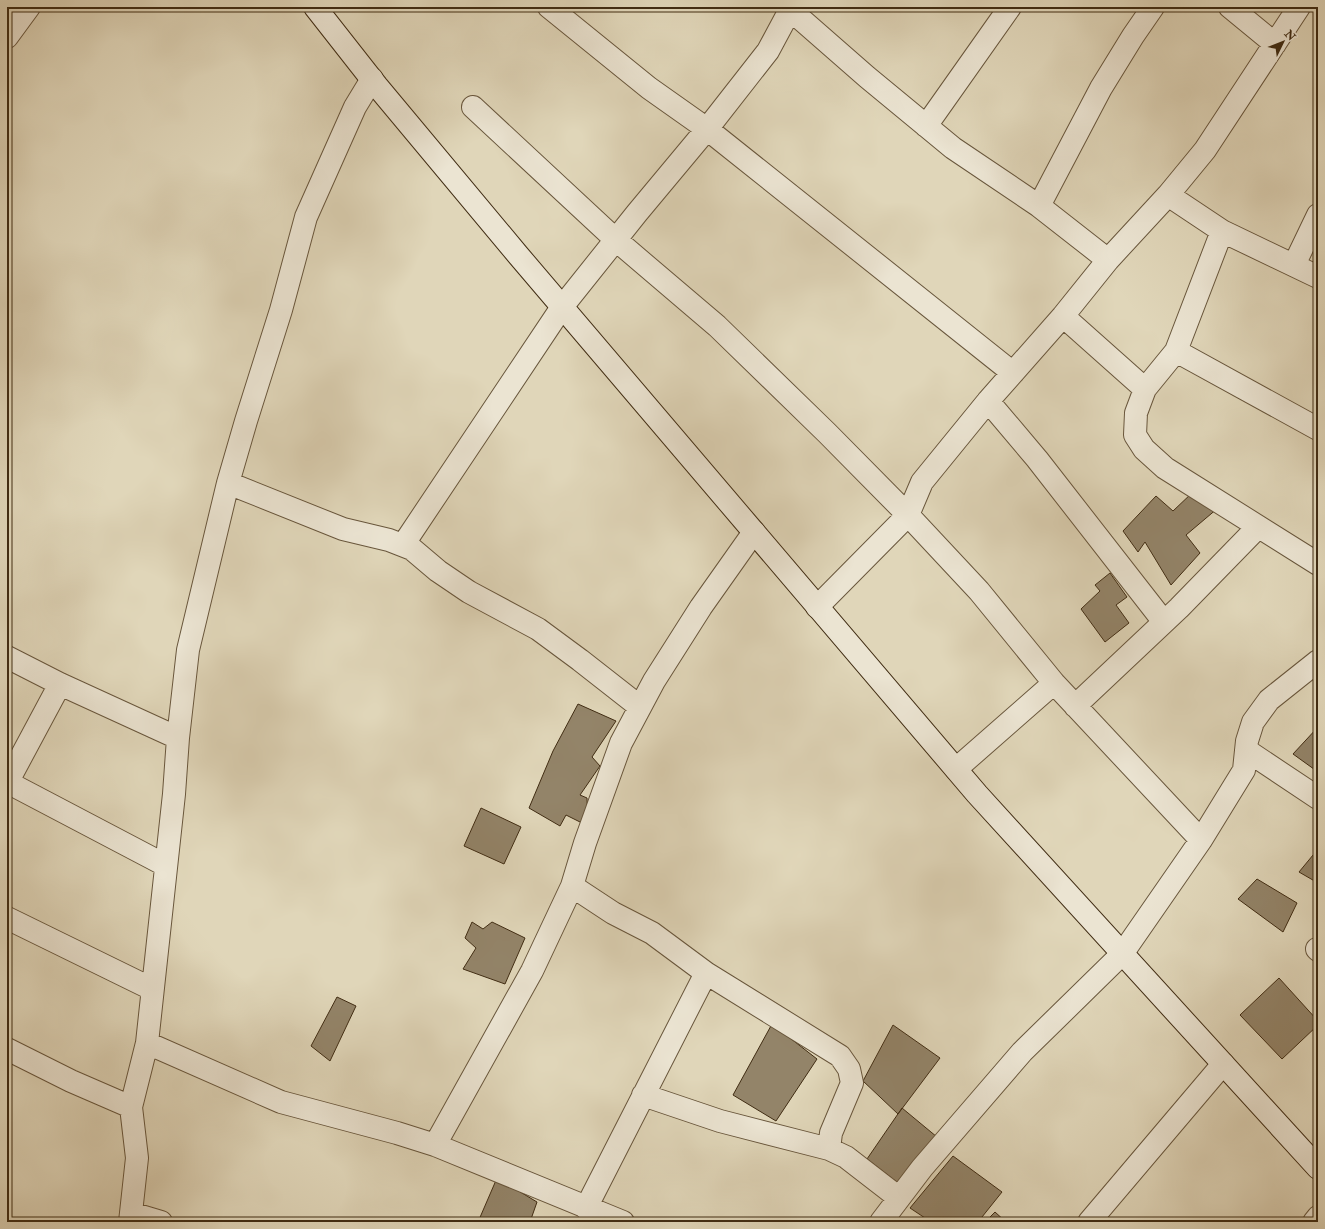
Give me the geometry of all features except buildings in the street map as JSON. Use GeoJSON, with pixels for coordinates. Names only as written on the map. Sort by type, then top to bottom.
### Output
{"type":"FeatureCollection","features":[{"type":"Feature","properties":{"kind":"street"},"geometry":{"type":"LineString","coordinates":[[7,36],[29,7]]}},
{"type":"Feature","properties":{"kind":"street"},"geometry":{"type":"LineString","coordinates":[[316,7],[372,79],[562,307],[987,805],[1318,1168]]}},
{"type":"Feature","properties":{"kind":"street"},"geometry":{"type":"LineString","coordinates":[[549,7],[649,88],[707,129],[1013,373]]}},
{"type":"Feature","properties":{"kind":"street"},"geometry":{"type":"LineString","coordinates":[[926,126],[1010,7]]}},
{"type":"Feature","properties":{"kind":"street"},"geometry":{"type":"LineString","coordinates":[[1040,206],[1101,88],[1153,7]]}},
{"type":"Feature","properties":{"kind":"street"},"geometry":{"type":"LineString","coordinates":[[1230,7],[1275,44]]}},
{"type":"Feature","properties":{"kind":"street"},"geometry":{"type":"LineString","coordinates":[[817,607],[908,515],[922,482],[988,401],[1063,316],[1108,260],[1168,195],[1205,150],[1299,7]]}},
{"type":"Feature","properties":{"kind":"street"},"geometry":{"type":"LineString","coordinates":[[402,545],[562,307],[707,129],[768,51],[789,8],[867,77],[953,148],[1040,206],[1108,260]]}},
{"type":"Feature","properties":{"kind":"street"},"geometry":{"type":"LineString","coordinates":[[161,1222],[131,1217],[137,1158],[131,1107],[147,1043],[188,650],[228,483],[281,310],[306,217],[355,108],[372,79]]}},
{"type":"Feature","properties":{"kind":"street"},"geometry":{"type":"LineString","coordinates":[[473,107],[616,240],[717,326],[827,433],[908,515],[979,591],[1054,683],[1201,840]]}},
{"type":"Feature","properties":{"kind":"street"},"geometry":{"type":"LineString","coordinates":[[1168,195],[1222,231],[1318,277]]}},
{"type":"Feature","properties":{"kind":"street"},"geometry":{"type":"LineString","coordinates":[[1294,265],[1318,215]]}},
{"type":"Feature","properties":{"kind":"street"},"geometry":{"type":"LineString","coordinates":[[1222,231],[1176,351],[1145,390],[1136,413],[1135,435],[1144,449],[1165,468],[1318,564]]}},
{"type":"Feature","properties":{"kind":"street"},"geometry":{"type":"LineString","coordinates":[[1063,316],[1145,390]]}},
{"type":"Feature","properties":{"kind":"street"},"geometry":{"type":"LineString","coordinates":[[1176,351],[1318,429]]}},
{"type":"Feature","properties":{"kind":"street"},"geometry":{"type":"LineString","coordinates":[[988,401],[1038,459],[1164,622]]}},
{"type":"Feature","properties":{"kind":"street"},"geometry":{"type":"LineString","coordinates":[[228,483],[343,529],[389,540],[412,550],[438,572],[469,592],[538,629],[640,707]]}},
{"type":"Feature","properties":{"kind":"street"},"geometry":{"type":"LineString","coordinates":[[1075,706],[1164,622],[1258,527]]}},
{"type":"Feature","properties":{"kind":"street"},"geometry":{"type":"LineString","coordinates":[[435,1145],[532,971],[572,886],[585,843],[621,743],[654,681],[701,607],[754,532]]}},
{"type":"Feature","properties":{"kind":"street"},"geometry":{"type":"LineString","coordinates":[[7,657],[60,684],[178,738]]}},
{"type":"Feature","properties":{"kind":"street"},"geometry":{"type":"LineString","coordinates":[[881,1222],[922,1168],[1022,1052],[1122,954],[1201,840],[1244,770],[1246,750],[1253,722],[1269,700],[1318,660]]}},
{"type":"Feature","properties":{"kind":"street"},"geometry":{"type":"LineString","coordinates":[[956,769],[1054,683]]}},
{"type":"Feature","properties":{"kind":"street"},"geometry":{"type":"LineString","coordinates":[[60,684],[7,782],[166,865]]}},
{"type":"Feature","properties":{"kind":"street"},"geometry":{"type":"LineString","coordinates":[[1246,750],[1318,798]]}},
{"type":"Feature","properties":{"kind":"street"},"geometry":{"type":"LineString","coordinates":[[572,886],[613,913],[652,933],[706,973],[840,1056],[849,1069],[852,1083],[831,1134],[829,1149]]}},
{"type":"Feature","properties":{"kind":"street"},"geometry":{"type":"LineString","coordinates":[[7,918],[152,989]]}},
{"type":"Feature","properties":{"kind":"street"},"geometry":{"type":"LineString","coordinates":[[586,1208],[706,973]]}},
{"type":"Feature","properties":{"kind":"street"},"geometry":{"type":"LineString","coordinates":[[147,1043],[281,1102],[397,1133],[435,1145],[623,1222]]}},
{"type":"Feature","properties":{"kind":"street"},"geometry":{"type":"LineString","coordinates":[[7,1049],[71,1081],[131,1107]]}},
{"type":"Feature","properties":{"kind":"street"},"geometry":{"type":"LineString","coordinates":[[1089,1222],[1223,1064]]}},
{"type":"Feature","properties":{"kind":"street"},"geometry":{"type":"LineString","coordinates":[[643,1095],[720,1121],[829,1149],[846,1157],[899,1198]]}},
{"type":"Feature","properties":{"kind":"street"},"geometry":{"type":"LineString","coordinates":[[1314,1222],[1318,1217]]}}]}
